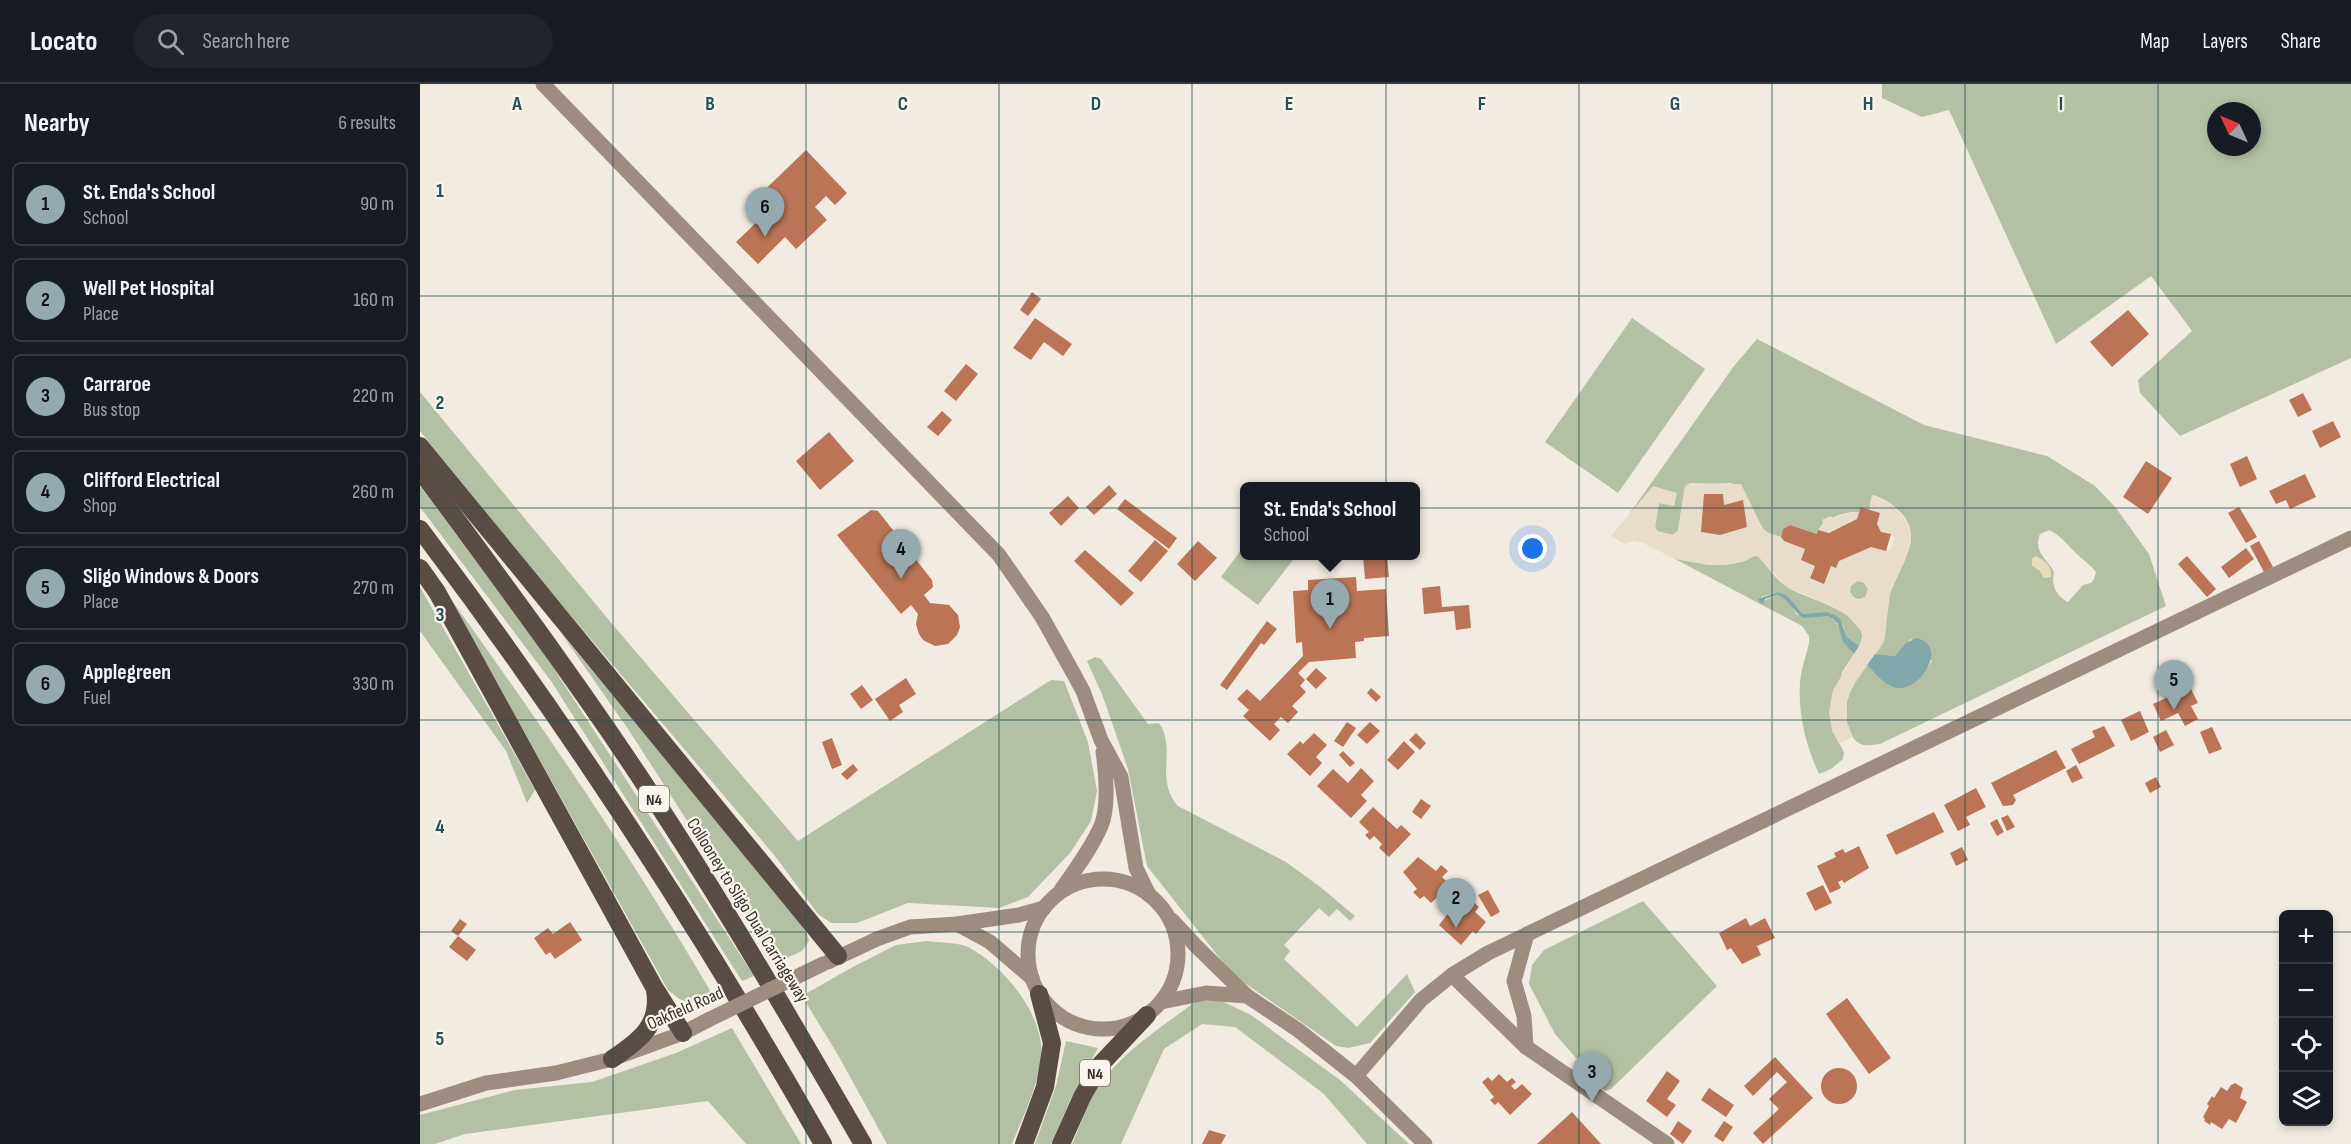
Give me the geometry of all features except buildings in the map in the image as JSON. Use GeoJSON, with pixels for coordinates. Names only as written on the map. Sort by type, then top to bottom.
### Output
{"type":"FeatureCollection","features":[{"type":"Feature","properties":{"kind":"highway","name":"N4"},"geometry":{"type":"LineString","coordinates":[[420,446],[830,960]]}},
{"type":"Feature","properties":{"kind":"highway","name":"Collooney to Sligo Dual Carriageway"},"geometry":{"type":"LineString","coordinates":[[420,470],[529,617],[648,790],[745,944],[863,1144]]}},
{"type":"Feature","properties":{"kind":"highway","name":"N4"},"geometry":{"type":"LineString","coordinates":[[420,529],[564,729],[644,848],[727,980],[823,1144]]}},
{"type":"Feature","properties":{"kind":"highway"},"geometry":{"type":"LineString","coordinates":[[420,568],[442,602],[654,987],[683,1033]]}},
{"type":"Feature","properties":{"kind":"highway"},"geometry":{"type":"LineString","coordinates":[[1024,1144],[1045,1087],[1052,1042],[1035,986]]}},
{"type":"Feature","properties":{"kind":"highway"},"geometry":{"type":"LineString","coordinates":[[612,1059],[634,1044],[651,1024],[657,1005],[654,987]]}},
{"type":"Feature","properties":{"kind":"highway","name":"N4"},"geometry":{"type":"LineString","coordinates":[[1061,1144],[1082,1096],[1100,1065],[1147,1015]]}},
{"type":"Feature","properties":{"kind":"main road"},"geometry":{"type":"LineString","coordinates":[[543,84],[999,555],[1042,617],[1071,669],[1083,691],[1101,740],[1121,777],[1136,868],[1149,895]]}},
{"type":"Feature","properties":{"kind":"main road"},"geometry":{"type":"LineString","coordinates":[[1356,1076],[1420,1000],[1452,975],[1488,953],[2351,538]]}},
{"type":"Feature","properties":{"kind":"main road"},"geometry":{"type":"LineString","coordinates":[[1035,986],[1028,961],[1029,943],[1034,924],[1081,861],[1102,824],[1107,780],[1101,740]]}},
{"type":"Feature","properties":{"kind":"main road"},"geometry":{"type":"LineString","coordinates":[[1058,894],[1084,882],[1112,880],[1132,885],[1149,895],[1247,996],[1298,1030],[1356,1076],[1425,1144]]}},
{"type":"Feature","properties":{"kind":"main road","name":"Oakfield Road"},"geometry":{"type":"LineString","coordinates":[[420,1104],[486,1083],[556,1073],[612,1059],[683,1033],[830,960],[910,927],[957,924],[1019,915],[1044,908]]}},
{"type":"Feature","properties":{"kind":"main road"},"geometry":{"type":"LineString","coordinates":[[957,924],[990,942],[1035,986],[1052,1010],[1069,1021],[1088,1028],[1109,1029],[1129,1024],[1147,1015],[1161,1002],[1171,986],[1178,947],[1173,928],[1163,910]]}},
{"type":"Feature","properties":{"kind":"main road"},"geometry":{"type":"LineString","coordinates":[[1526,1047],[1524,1016],[1514,981],[1527,934]]}},
{"type":"Feature","properties":{"kind":"main road"},"geometry":{"type":"LineString","coordinates":[[1452,975],[1526,1047],[1667,1144]]}},
{"type":"Feature","properties":{"kind":"main road"},"geometry":{"type":"LineString","coordinates":[[1161,1002],[1206,993],[1247,996]]}},
{"type":"Feature","properties":{"kind":"green space"},"geometry":{"type":"Polygon","coordinates":[[[1882,84],[2351,84],[2351,358],[2180,436],[2140,393],[2138,380],[2192,331],[2151,276],[2056,344],[1949,110],[1922,117],[1882,98],[1882,84]]]}},
{"type":"Feature","properties":{"kind":"green space"},"geometry":{"type":"Polygon","coordinates":[[[1632,318],[1705,369],[1618,493],[1545,442],[1632,318]]]}},
{"type":"Feature","properties":{"kind":"green space"},"geometry":{"type":"Polygon","coordinates":[[[1757,339],[1924,425],[2047,456],[2095,486],[2116,508],[2149,554],[2166,606],[1880,744],[1861,744],[1852,737],[1849,731],[1846,710],[1852,689],[1867,665],[1885,682],[1898,688],[1918,678],[1932,661],[1911,639],[1895,656],[1875,654],[1884,639],[1887,605],[1892,587],[1910,545],[1909,525],[1900,511],[1873,495],[1869,509],[1862,507],[1860,512],[1834,517],[1824,524],[1817,534],[1790,525],[1783,529],[1781,537],[1763,529],[1750,505],[1731,483],[1685,486],[1678,531],[1673,535],[1657,531],[1655,526],[1659,503],[1674,506],[1676,493],[1630,513],[1734,366],[1757,339]],[[2049,530],[2040,534],[2039,550],[2054,572],[2055,590],[2068,602],[2083,585],[2091,583],[2096,572],[2054,532],[2049,530]]]}},
{"type":"Feature","properties":{"kind":"green space"},"geometry":{"type":"Polygon","coordinates":[[[420,392],[613,625],[798,841],[1051,680],[1064,681],[1088,742],[1097,791],[1091,821],[1070,853],[1028,897],[999,908],[908,903],[857,923],[831,923],[818,914],[775,856],[540,579],[420,431],[420,392]]]}},
{"type":"Feature","properties":{"kind":"green space"},"geometry":{"type":"Polygon","coordinates":[[[420,486],[539,646],[754,976],[742,981],[551,681],[420,507],[420,486]]]}},
{"type":"Feature","properties":{"kind":"green space"},"geometry":{"type":"Polygon","coordinates":[[[1240,551],[1240,560],[1293,560],[1258,605],[1221,577],[1240,551]]]}},
{"type":"Feature","properties":{"kind":"green space"},"geometry":{"type":"Polygon","coordinates":[[[1758,556],[1775,577],[1787,587],[1849,616],[1858,625],[1862,635],[1859,646],[1847,637],[1843,625],[1831,613],[1803,614],[1789,599],[1778,592],[1761,597],[1763,601],[1777,595],[1787,599],[1797,615],[1831,618],[1836,622],[1854,654],[1842,672],[1832,730],[1844,752],[1843,759],[1831,769],[1819,774],[1810,753],[1800,706],[1802,668],[1809,636],[1802,626],[1675,559],[1725,564],[1744,561],[1758,556]]]}},
{"type":"Feature","properties":{"kind":"green space"},"geometry":{"type":"Polygon","coordinates":[[[1859,581],[1865,584],[1868,590],[1865,596],[1859,599],[1853,596],[1850,590],[1853,584],[1859,581]]]}},
{"type":"Feature","properties":{"kind":"green space"},"geometry":{"type":"Polygon","coordinates":[[[420,587],[535,790],[527,803],[506,751],[420,631],[420,587]]]}},
{"type":"Feature","properties":{"kind":"green space"},"geometry":{"type":"Polygon","coordinates":[[[448,595],[585,792],[650,892],[712,994],[699,1001],[689,1002],[680,999],[668,990],[448,595]]]}},
{"type":"Feature","properties":{"kind":"green space"},"geometry":{"type":"Polygon","coordinates":[[[561,633],[806,930],[809,941],[802,951],[778,962],[630,732],[561,633]]]}},
{"type":"Feature","properties":{"kind":"green space"},"geometry":{"type":"Polygon","coordinates":[[[1095,657],[1101,659],[1148,724],[1159,723],[1166,743],[1167,785],[1178,806],[1286,862],[1355,916],[1350,921],[1337,909],[1329,917],[1319,908],[1284,945],[1290,951],[1284,959],[1357,1027],[1407,974],[1415,992],[1370,1043],[1348,1048],[1336,1046],[1233,975],[1147,866],[1128,769],[1102,694],[1087,661],[1095,657]]]}},
{"type":"Feature","properties":{"kind":"green space"},"geometry":{"type":"Polygon","coordinates":[[[1643,901],[1717,986],[1611,1089],[1605,1091],[1555,1034],[1529,984],[1532,965],[1544,950],[1643,901]]]}},
{"type":"Feature","properties":{"kind":"green space"},"geometry":{"type":"Polygon","coordinates":[[[927,941],[964,945],[982,956],[1010,982],[1032,1014],[1041,1049],[1040,1066],[1032,1096],[1012,1144],[887,1144],[838,1055],[802,996],[896,945],[927,941]]]}},
{"type":"Feature","properties":{"kind":"green space"},"geometry":{"type":"Polygon","coordinates":[[[1196,1001],[1222,1001],[1251,1015],[1340,1080],[1409,1144],[1367,1144],[1324,1094],[1235,1027],[1202,1024],[1164,1049],[1121,1144],[1072,1144],[1088,1104],[1105,1078],[1141,1042],[1196,1001]]]}},
{"type":"Feature","properties":{"kind":"green space"},"geometry":{"type":"Polygon","coordinates":[[[732,1028],[801,1144],[746,1144],[708,1101],[465,1134],[435,1144],[420,1144],[420,1115],[515,1090],[592,1082],[676,1053],[732,1028]]]}},
{"type":"Feature","properties":{"kind":"green space"},"geometry":{"type":"Polygon","coordinates":[[[1066,1041],[1098,1048],[1071,1098],[1051,1144],[1035,1144],[1056,1086],[1066,1041]]]}},
{"type":"Feature","properties":{"kind":"sand"},"geometry":{"type":"Polygon","coordinates":[[[2035,556],[2047,564],[2051,570],[2051,577],[2044,578],[2039,570],[2032,566],[2032,559],[2035,556]]]}},
{"type":"Feature","properties":{"kind":"shaded area"},"geometry":{"type":"Polygon","coordinates":[[[1690,483],[1741,484],[1763,529],[1781,537],[1784,541],[1805,549],[1801,560],[1815,566],[1810,578],[1824,583],[1831,566],[1836,568],[1839,561],[1871,547],[1886,551],[1891,549],[1894,538],[1891,534],[1881,532],[1877,524],[1880,513],[1869,509],[1872,495],[1891,504],[1907,521],[1911,543],[1890,594],[1884,642],[1853,685],[1847,701],[1847,722],[1853,737],[1839,744],[1832,730],[1829,712],[1833,690],[1863,640],[1862,632],[1847,615],[1787,587],[1758,556],[1726,565],[1708,565],[1675,559],[1643,543],[1633,541],[1624,544],[1611,536],[1653,486],[1677,493],[1674,506],[1659,503],[1655,526],[1657,531],[1672,535],[1678,531],[1685,486],[1690,483]],[[1858,581],[1851,586],[1850,592],[1853,598],[1860,600],[1865,597],[1868,589],[1864,583],[1858,581]]]}},
{"type":"Feature","properties":{"kind":"shaded area"},"geometry":{"type":"Polygon","coordinates":[[[1860,512],[1857,519],[1829,533],[1818,530],[1823,523],[1822,520],[1826,518],[1860,512]]]}},
{"type":"Feature","properties":{"kind":"water"},"geometry":{"type":"Polygon","coordinates":[[[1778,592],[1789,598],[1803,614],[1827,612],[1840,619],[1847,637],[1859,646],[1854,654],[1843,642],[1838,624],[1833,619],[1827,616],[1803,618],[1785,599],[1777,595],[1765,599],[1763,604],[1758,599],[1778,592]]]}},
{"type":"Feature","properties":{"kind":"water"},"geometry":{"type":"Polygon","coordinates":[[[1916,638],[1926,642],[1931,657],[1923,675],[1907,687],[1898,688],[1889,685],[1867,665],[1875,654],[1895,656],[1906,643],[1916,638]]]}},
{"type":"Feature","properties":{"kind":"place","name":"Applegreen"},"geometry":{"type":"Point","coordinates":[765,237]}},
{"type":"Feature","properties":{"kind":"place","name":"Clifford Electrical"},"geometry":{"type":"Point","coordinates":[901,579]}},
{"type":"Feature","properties":{"kind":"place","name":"St. Enda's School"},"geometry":{"type":"Point","coordinates":[1330,629]}},
{"type":"Feature","properties":{"kind":"place","name":"Sligo Windows & Doors"},"geometry":{"type":"Point","coordinates":[2174,710]}},
{"type":"Feature","properties":{"kind":"place","name":"Well Pet Hospital"},"geometry":{"type":"Point","coordinates":[1456,928]}},
{"type":"Feature","properties":{"kind":"place","name":"Carraroe"},"geometry":{"type":"Point","coordinates":[1592,1102]}}]}
